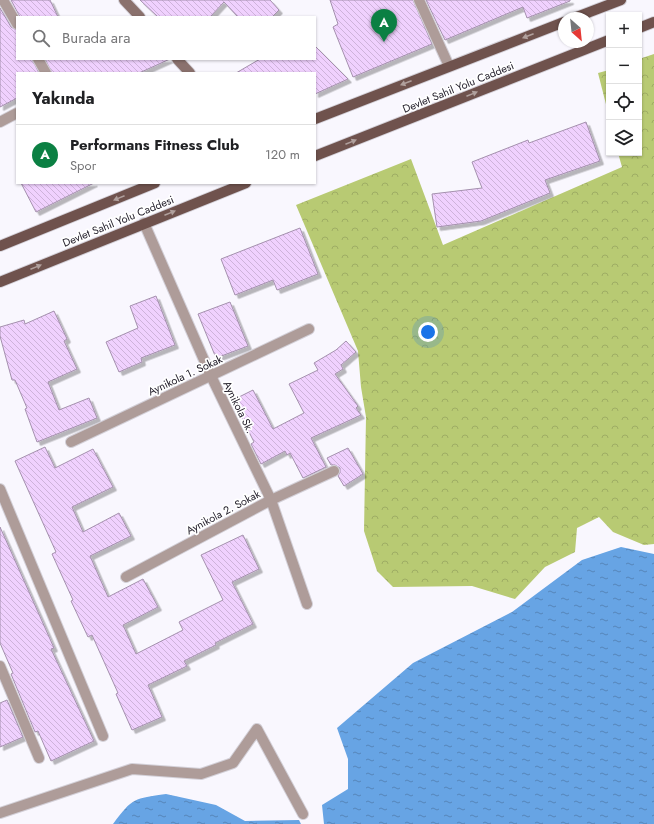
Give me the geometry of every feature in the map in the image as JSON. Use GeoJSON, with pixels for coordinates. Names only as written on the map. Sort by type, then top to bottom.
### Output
{"type":"FeatureCollection","features":[{"type":"Feature","properties":{"kind":"main road"},"geometry":{"type":"LineString","coordinates":[[590,12],[621,0]]}},
{"type":"Feature","properties":{"kind":"main road"},"geometry":{"type":"LineString","coordinates":[[642,27],[654,22]]}},
{"type":"Feature","properties":{"kind":"main road","name":"Devlet Sahil Yolu Caddesi"},"geometry":{"type":"LineString","coordinates":[[316,119],[558,24]]}},
{"type":"Feature","properties":{"kind":"main road","name":"Devlet Sahil Yolu Caddesi"},"geometry":{"type":"LineString","coordinates":[[316,156],[606,41]]}},
{"type":"Feature","properties":{"kind":"main road","name":"Devlet Sahil Yolu Caddesi"},"geometry":{"type":"LineString","coordinates":[[0,246],[153,184]]}},
{"type":"Feature","properties":{"kind":"main road","name":"Devlet Sahil Yolu Caddesi"},"geometry":{"type":"LineString","coordinates":[[0,282],[243,184]]}},
{"type":"Feature","properties":{"kind":"street"},"geometry":{"type":"LineString","coordinates":[[3,0],[16,22]]}},
{"type":"Feature","properties":{"kind":"street"},"geometry":{"type":"LineString","coordinates":[[124,0],[139,16]]}},
{"type":"Feature","properties":{"kind":"street"},"geometry":{"type":"LineString","coordinates":[[419,0],[449,66]]}},
{"type":"Feature","properties":{"kind":"street"},"geometry":{"type":"LineString","coordinates":[[39,60],[45,72]]}},
{"type":"Feature","properties":{"kind":"street"},"geometry":{"type":"LineString","coordinates":[[178,60],[189,72]]}},
{"type":"Feature","properties":{"kind":"street"},"geometry":{"type":"LineString","coordinates":[[0,122],[16,114]]}},
{"type":"Feature","properties":{"kind":"street","name":"Aynikola Sk."},"geometry":{"type":"LineString","coordinates":[[144,223],[211,376],[271,500],[306,604]]}},
{"type":"Feature","properties":{"kind":"street","name":"Aynikola 1. Sokak"},"geometry":{"type":"LineString","coordinates":[[71,442],[309,329]]}},
{"type":"Feature","properties":{"kind":"street","name":"Aynikola 2. Sokak"},"geometry":{"type":"LineString","coordinates":[[126,577],[271,500],[334,471]]}},
{"type":"Feature","properties":{"kind":"street"},"geometry":{"type":"LineString","coordinates":[[0,489],[103,736]]}},
{"type":"Feature","properties":{"kind":"street"},"geometry":{"type":"LineString","coordinates":[[0,666],[39,758]]}},
{"type":"Feature","properties":{"kind":"street"},"geometry":{"type":"LineString","coordinates":[[0,813],[132,769],[201,774],[232,762],[257,729],[303,814]]}},
{"type":"Feature","properties":{"kind":"green space"},"geometry":{"type":"Polygon","coordinates":[[[654,54],[654,544],[644,545],[613,532],[599,517],[577,528],[575,552],[545,567],[515,599],[472,586],[393,587],[377,571],[364,531],[366,417],[361,387],[358,351],[296,205],[411,159],[443,245],[622,167],[619,156],[642,156],[642,58],[654,54]]]}},
{"type":"Feature","properties":{"kind":"green space"},"geometry":{"type":"Polygon","coordinates":[[[606,71],[606,104],[598,73],[606,71]]]}},
{"type":"Feature","properties":{"kind":"water"},"geometry":{"type":"Polygon","coordinates":[[[621,547],[654,554],[654,824],[324,824],[322,805],[348,789],[348,759],[337,728],[413,663],[512,612],[582,560],[621,547]]]}},
{"type":"Feature","properties":{"kind":"water"},"geometry":{"type":"Polygon","coordinates":[[[166,794],[216,805],[245,821],[299,820],[301,824],[113,824],[125,809],[135,801],[147,797],[166,794]]]}},
{"type":"Feature","properties":{"kind":"building"},"geometry":{"type":"Polygon","coordinates":[[[11,0],[50,0],[58,16],[19,16],[11,0]]]}},
{"type":"Feature","properties":{"kind":"building"},"geometry":{"type":"Polygon","coordinates":[[[140,0],[270,0],[279,10],[273,16],[237,16],[224,2],[211,16],[157,16],[140,0]]]}},
{"type":"Feature","properties":{"kind":"building"},"geometry":{"type":"Polygon","coordinates":[[[330,0],[413,0],[432,44],[353,77],[333,27],[338,24],[330,0]]]}},
{"type":"Feature","properties":{"kind":"building"},"geometry":{"type":"Polygon","coordinates":[[[426,0],[570,1],[527,18],[523,7],[445,40],[426,0]]]}},
{"type":"Feature","properties":{"kind":"building"},"geometry":{"type":"Polygon","coordinates":[[[0,8],[11,27],[16,30],[16,60],[32,60],[38,72],[16,72],[16,99],[0,107],[0,8]]]}},
{"type":"Feature","properties":{"kind":"building"},"geometry":{"type":"Polygon","coordinates":[[[316,47],[348,79],[316,94],[316,72],[238,72],[258,60],[316,60],[316,47]]]}},
{"type":"Feature","properties":{"kind":"building"},"geometry":{"type":"Polygon","coordinates":[[[46,60],[168,60],[141,72],[52,72],[46,60]]]}},
{"type":"Feature","properties":{"kind":"building"},"geometry":{"type":"Polygon","coordinates":[[[586,122],[600,161],[545,180],[550,193],[481,221],[437,227],[432,194],[482,188],[472,162],[528,140],[529,143],[586,122]]]}},
{"type":"Feature","properties":{"kind":"building"},"geometry":{"type":"Polygon","coordinates":[[[22,184],[92,184],[36,212],[22,184]]]}},
{"type":"Feature","properties":{"kind":"building"},"geometry":{"type":"Polygon","coordinates":[[[300,228],[318,274],[277,290],[273,280],[235,295],[221,259],[300,228]]]}},
{"type":"Feature","properties":{"kind":"building"},"geometry":{"type":"Polygon","coordinates":[[[156,296],[175,345],[141,358],[142,362],[119,372],[106,342],[138,328],[130,306],[156,296]]]}},
{"type":"Feature","properties":{"kind":"building"},"geometry":{"type":"Polygon","coordinates":[[[230,302],[248,346],[216,358],[198,314],[230,302]]]}},
{"type":"Feature","properties":{"kind":"building"},"geometry":{"type":"Polygon","coordinates":[[[54,311],[67,339],[64,341],[77,369],[48,382],[59,410],[89,398],[97,418],[37,442],[25,409],[27,408],[15,380],[12,380],[0,336],[0,327],[24,320],[25,324],[54,311]]]}},
{"type":"Feature","properties":{"kind":"building"},"geometry":{"type":"Polygon","coordinates":[[[346,341],[356,352],[341,365],[343,369],[335,374],[358,406],[356,408],[361,415],[311,438],[326,467],[303,478],[290,453],[287,455],[285,451],[261,464],[251,444],[254,442],[233,400],[253,390],[273,429],[304,413],[289,384],[318,370],[314,363],[336,350],[346,341]]]}},
{"type":"Feature","properties":{"kind":"building"},"geometry":{"type":"Polygon","coordinates":[[[45,447],[55,468],[93,449],[113,487],[72,507],[83,532],[119,513],[131,536],[90,556],[108,597],[143,579],[158,607],[123,625],[136,654],[183,630],[179,622],[223,600],[201,555],[243,535],[259,569],[232,582],[253,624],[215,643],[216,645],[184,661],[187,666],[148,685],[162,717],[132,730],[116,694],[118,693],[92,635],[88,637],[71,601],[73,600],[52,554],[56,552],[15,461],[45,447]]]}},
{"type":"Feature","properties":{"kind":"building"},"geometry":{"type":"Polygon","coordinates":[[[348,448],[363,474],[344,486],[338,476],[340,468],[335,465],[331,465],[327,458],[348,448]]]}},
{"type":"Feature","properties":{"kind":"building"},"geometry":{"type":"Polygon","coordinates":[[[0,527],[54,648],[51,649],[94,741],[51,761],[38,731],[35,732],[0,643],[0,527]]]}},
{"type":"Feature","properties":{"kind":"building"},"geometry":{"type":"Polygon","coordinates":[[[7,700],[23,737],[0,747],[0,703],[7,700]]]}},
{"type":"Feature","properties":{"kind":"place","name":"Performans Fitness Club"},"geometry":{"type":"Point","coordinates":[384,42]}}]}
